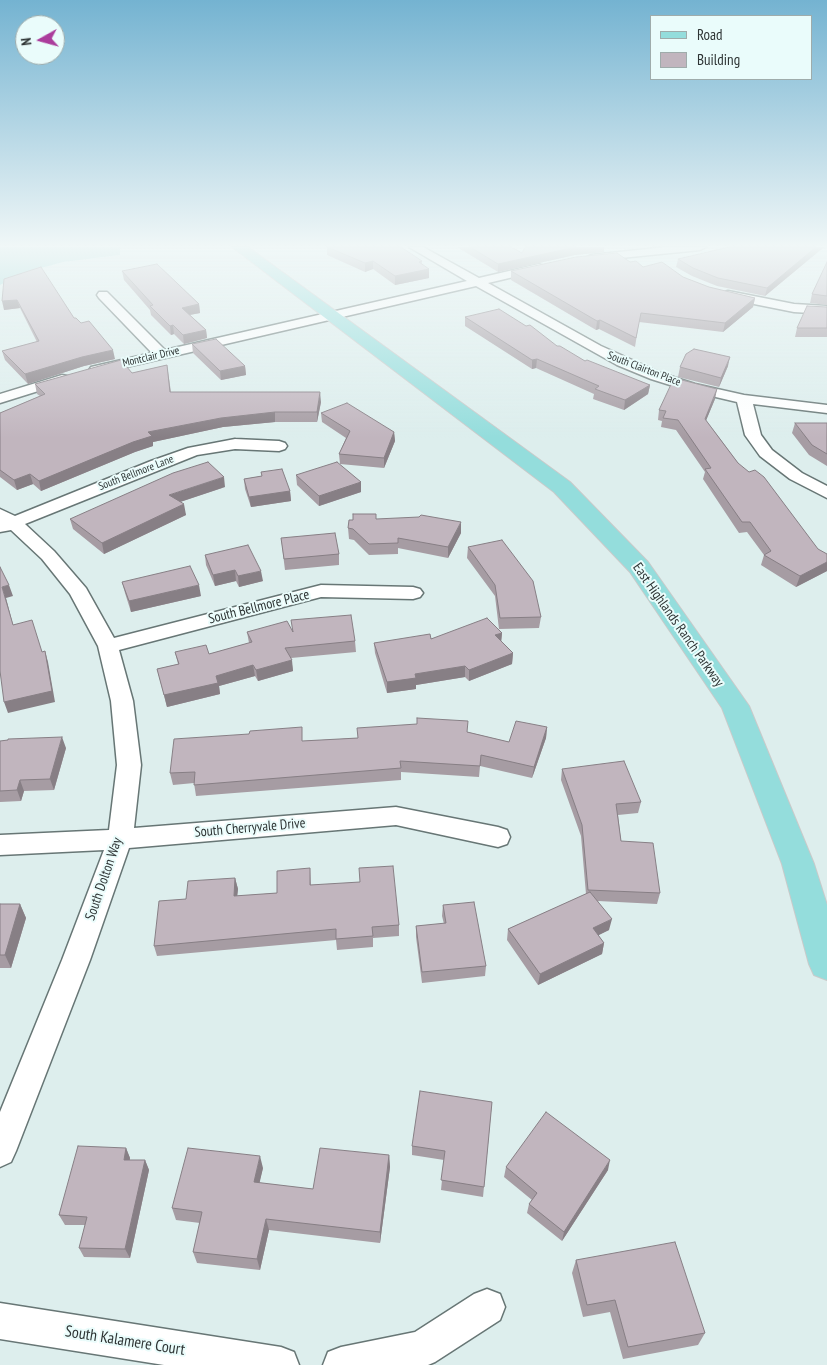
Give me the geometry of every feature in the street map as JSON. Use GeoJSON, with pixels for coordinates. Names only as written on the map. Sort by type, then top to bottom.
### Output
{"type":"FeatureCollection","features":[{"type":"Feature","properties":{"kind":"main road","name":"East Highlands Ranch Parkway"},"geometry":{"type":"LineString","coordinates":[[327,311],[562,487],[639,567],[734,706],[798,864],[827,964]]}},
{"type":"Feature","properties":{"kind":"street"},"geometry":{"type":"LineString","coordinates":[[118,311],[162,355]]}},
{"type":"Feature","properties":{"kind":"street","name":"Montclair Drive"},"geometry":{"type":"LineString","coordinates":[[0,399],[77,375],[356,311]]}},
{"type":"Feature","properties":{"kind":"street","name":"South Clairton Place"},"geometry":{"type":"LineString","coordinates":[[531,311],[622,362],[691,387],[744,399],[827,409]]}},
{"type":"Feature","properties":{"kind":"street"},"geometry":{"type":"LineString","coordinates":[[744,399],[753,435],[766,453],[796,476],[827,493]]}},
{"type":"Feature","properties":{"kind":"street","name":"South Bellmore Lane"},"geometry":{"type":"LineString","coordinates":[[4,522],[194,451],[235,444],[279,446]]}},
{"type":"Feature","properties":{"kind":"street","name":"South Dolton Way"},"geometry":{"type":"LineString","coordinates":[[0,1151],[76,960],[120,838],[129,765],[122,701],[108,646],[79,592],[48,555],[4,522]]}},
{"type":"Feature","properties":{"kind":"street","name":"South Bellmore Place"},"geometry":{"type":"LineString","coordinates":[[108,646],[321,591],[413,593]]}},
{"type":"Feature","properties":{"kind":"street","name":"South Cherryvale Drive"},"geometry":{"type":"LineString","coordinates":[[0,845],[120,838],[396,816],[498,837]]}},
{"type":"Feature","properties":{"kind":"street"},"geometry":{"type":"LineString","coordinates":[[341,1365],[422,1349],[487,1307]]}},
{"type":"Feature","properties":{"kind":"street","name":"South Kalamere Court"},"geometry":{"type":"LineString","coordinates":[[0,1321],[281,1365]]}},
{"type":"Feature","properties":{"kind":"building"},"geometry":{"type":"Polygon","coordinates":[[[23,311],[69,311],[74,318],[81,323],[89,321],[113,350],[25,374],[2,351],[39,341],[23,311]]]}},
{"type":"Feature","properties":{"kind":"building"},"geometry":{"type":"Polygon","coordinates":[[[155,311],[185,311],[206,330],[183,335],[173,325],[170,326],[155,311]]]}},
{"type":"Feature","properties":{"kind":"building"},"geometry":{"type":"Polygon","coordinates":[[[492,311],[502,311],[526,326],[530,325],[557,346],[585,361],[587,360],[650,385],[625,400],[595,389],[599,386],[537,359],[532,360],[465,317],[492,311]]]}},
{"type":"Feature","properties":{"kind":"building"},"geometry":{"type":"Polygon","coordinates":[[[579,311],[740,311],[725,323],[641,313],[636,338],[600,320],[597,321],[579,311]]]}},
{"type":"Feature","properties":{"kind":"building"},"geometry":{"type":"Polygon","coordinates":[[[805,311],[827,311],[827,328],[797,328],[805,311]]]}},
{"type":"Feature","properties":{"kind":"building"},"geometry":{"type":"Polygon","coordinates":[[[216,339],[245,366],[220,371],[192,344],[216,339]]]}},
{"type":"Feature","properties":{"kind":"building"},"geometry":{"type":"Polygon","coordinates":[[[694,349],[730,357],[721,378],[680,367],[686,354],[694,349]]]}},
{"type":"Feature","properties":{"kind":"building"},"geometry":{"type":"Polygon","coordinates":[[[121,360],[132,373],[167,365],[170,392],[320,392],[317,412],[275,412],[221,418],[148,432],[152,436],[39,481],[30,474],[14,480],[0,470],[0,413],[45,394],[35,384],[121,360]]]}},
{"type":"Feature","properties":{"kind":"building"},"geometry":{"type":"Polygon","coordinates":[[[674,378],[717,389],[705,419],[738,463],[749,472],[755,470],[764,477],[818,549],[827,554],[827,562],[800,576],[764,555],[771,551],[750,522],[742,522],[705,469],[711,468],[678,420],[663,418],[666,411],[659,410],[674,378]]]}},
{"type":"Feature","properties":{"kind":"building"},"geometry":{"type":"Polygon","coordinates":[[[347,403],[394,432],[384,458],[339,454],[350,431],[321,413],[347,403]]]}},
{"type":"Feature","properties":{"kind":"building"},"geometry":{"type":"Polygon","coordinates":[[[795,423],[827,423],[827,454],[812,445],[795,423]]]}},
{"type":"Feature","properties":{"kind":"building"},"geometry":{"type":"Polygon","coordinates":[[[208,462],[224,477],[169,495],[184,504],[102,543],[70,519],[173,473],[208,462]]]}},
{"type":"Feature","properties":{"kind":"building"},"geometry":{"type":"Polygon","coordinates":[[[337,462],[361,482],[319,496],[296,475],[337,462]]]}},
{"type":"Feature","properties":{"kind":"building"},"geometry":{"type":"Polygon","coordinates":[[[282,469],[290,491],[249,497],[244,479],[262,476],[261,472],[282,469]]]}},
{"type":"Feature","properties":{"kind":"building"},"geometry":{"type":"Polygon","coordinates":[[[353,514],[376,514],[376,519],[419,517],[421,515],[461,522],[448,547],[398,538],[398,543],[369,544],[353,529],[348,528],[349,520],[353,520],[353,514]]]}},
{"type":"Feature","properties":{"kind":"building"},"geometry":{"type":"Polygon","coordinates":[[[335,533],[339,554],[284,559],[281,538],[335,533]]]}},
{"type":"Feature","properties":{"kind":"building"},"geometry":{"type":"Polygon","coordinates":[[[502,540],[533,581],[541,617],[500,618],[495,585],[468,547],[502,540]]]}},
{"type":"Feature","properties":{"kind":"building"},"geometry":{"type":"Polygon","coordinates":[[[248,545],[261,571],[238,576],[235,570],[213,575],[205,555],[248,545]]]}},
{"type":"Feature","properties":{"kind":"building"},"geometry":{"type":"Polygon","coordinates":[[[190,566],[199,585],[129,601],[122,582],[190,566]]]}},
{"type":"Feature","properties":{"kind":"building"},"geometry":{"type":"Polygon","coordinates":[[[0,567],[9,585],[2,587],[13,625],[32,620],[42,652],[45,651],[52,691],[4,702],[0,671],[0,567]]]}},
{"type":"Feature","properties":{"kind":"building"},"geometry":{"type":"Polygon","coordinates":[[[351,615],[355,641],[285,648],[292,660],[256,670],[253,665],[216,676],[218,683],[164,695],[157,669],[179,664],[175,652],[206,645],[209,654],[252,642],[247,632],[287,621],[293,632],[291,620],[351,615]]]}},
{"type":"Feature","properties":{"kind":"building"},"geometry":{"type":"Polygon","coordinates":[[[487,618],[502,633],[495,635],[513,653],[469,670],[465,666],[415,674],[416,678],[387,682],[374,643],[430,634],[431,639],[487,618]]]}},
{"type":"Feature","properties":{"kind":"building"},"geometry":{"type":"Polygon","coordinates":[[[417,718],[468,721],[467,732],[509,742],[516,721],[547,727],[534,767],[481,755],[480,766],[400,761],[401,768],[194,785],[195,772],[170,773],[174,739],[249,734],[250,731],[302,727],[302,741],[358,738],[357,728],[417,724],[417,718]]]}},
{"type":"Feature","properties":{"kind":"building"},"geometry":{"type":"Polygon","coordinates":[[[62,737],[50,779],[20,780],[17,790],[0,791],[0,741],[62,737]]]}},
{"type":"Feature","properties":{"kind":"building"},"geometry":{"type":"Polygon","coordinates":[[[624,761],[641,802],[616,804],[621,841],[653,843],[660,893],[588,890],[582,825],[562,769],[624,761]]]}},
{"type":"Feature","properties":{"kind":"building"},"geometry":{"type":"Polygon","coordinates":[[[393,866],[399,925],[372,927],[373,936],[336,939],[336,929],[154,946],[159,901],[186,899],[188,881],[235,878],[234,896],[277,893],[277,871],[310,868],[310,885],[360,882],[359,868],[393,866]]]}},
{"type":"Feature","properties":{"kind":"building"},"geometry":{"type":"Polygon","coordinates":[[[590,892],[612,919],[593,928],[604,943],[540,974],[508,929],[590,892]]]}},
{"type":"Feature","properties":{"kind":"building"},"geometry":{"type":"Polygon","coordinates":[[[474,902],[486,966],[422,972],[416,926],[446,923],[443,905],[474,902]]]}},
{"type":"Feature","properties":{"kind":"building"},"geometry":{"type":"Polygon","coordinates":[[[0,904],[20,904],[5,955],[0,955],[0,904]]]}},
{"type":"Feature","properties":{"kind":"building"},"geometry":{"type":"Polygon","coordinates":[[[420,1091],[492,1102],[484,1187],[441,1180],[445,1151],[412,1146],[420,1091]]]}},
{"type":"Feature","properties":{"kind":"building"},"geometry":{"type":"Polygon","coordinates":[[[546,1112],[610,1160],[564,1232],[529,1204],[537,1193],[506,1167],[546,1112]]]}},
{"type":"Feature","properties":{"kind":"building"},"geometry":{"type":"Polygon","coordinates":[[[78,1146],[126,1148],[124,1160],[145,1160],[125,1249],[79,1248],[87,1217],[59,1215],[78,1146]]]}},
{"type":"Feature","properties":{"kind":"building"},"geometry":{"type":"Polygon","coordinates":[[[188,1148],[260,1156],[254,1182],[313,1189],[320,1148],[389,1155],[380,1232],[266,1219],[257,1259],[193,1252],[202,1212],[172,1208],[188,1148]]]}},
{"type":"Feature","properties":{"kind":"building"},"geometry":{"type":"Polygon","coordinates":[[[675,1242],[705,1333],[628,1347],[615,1300],[587,1305],[576,1260],[675,1242]]]}}]}
